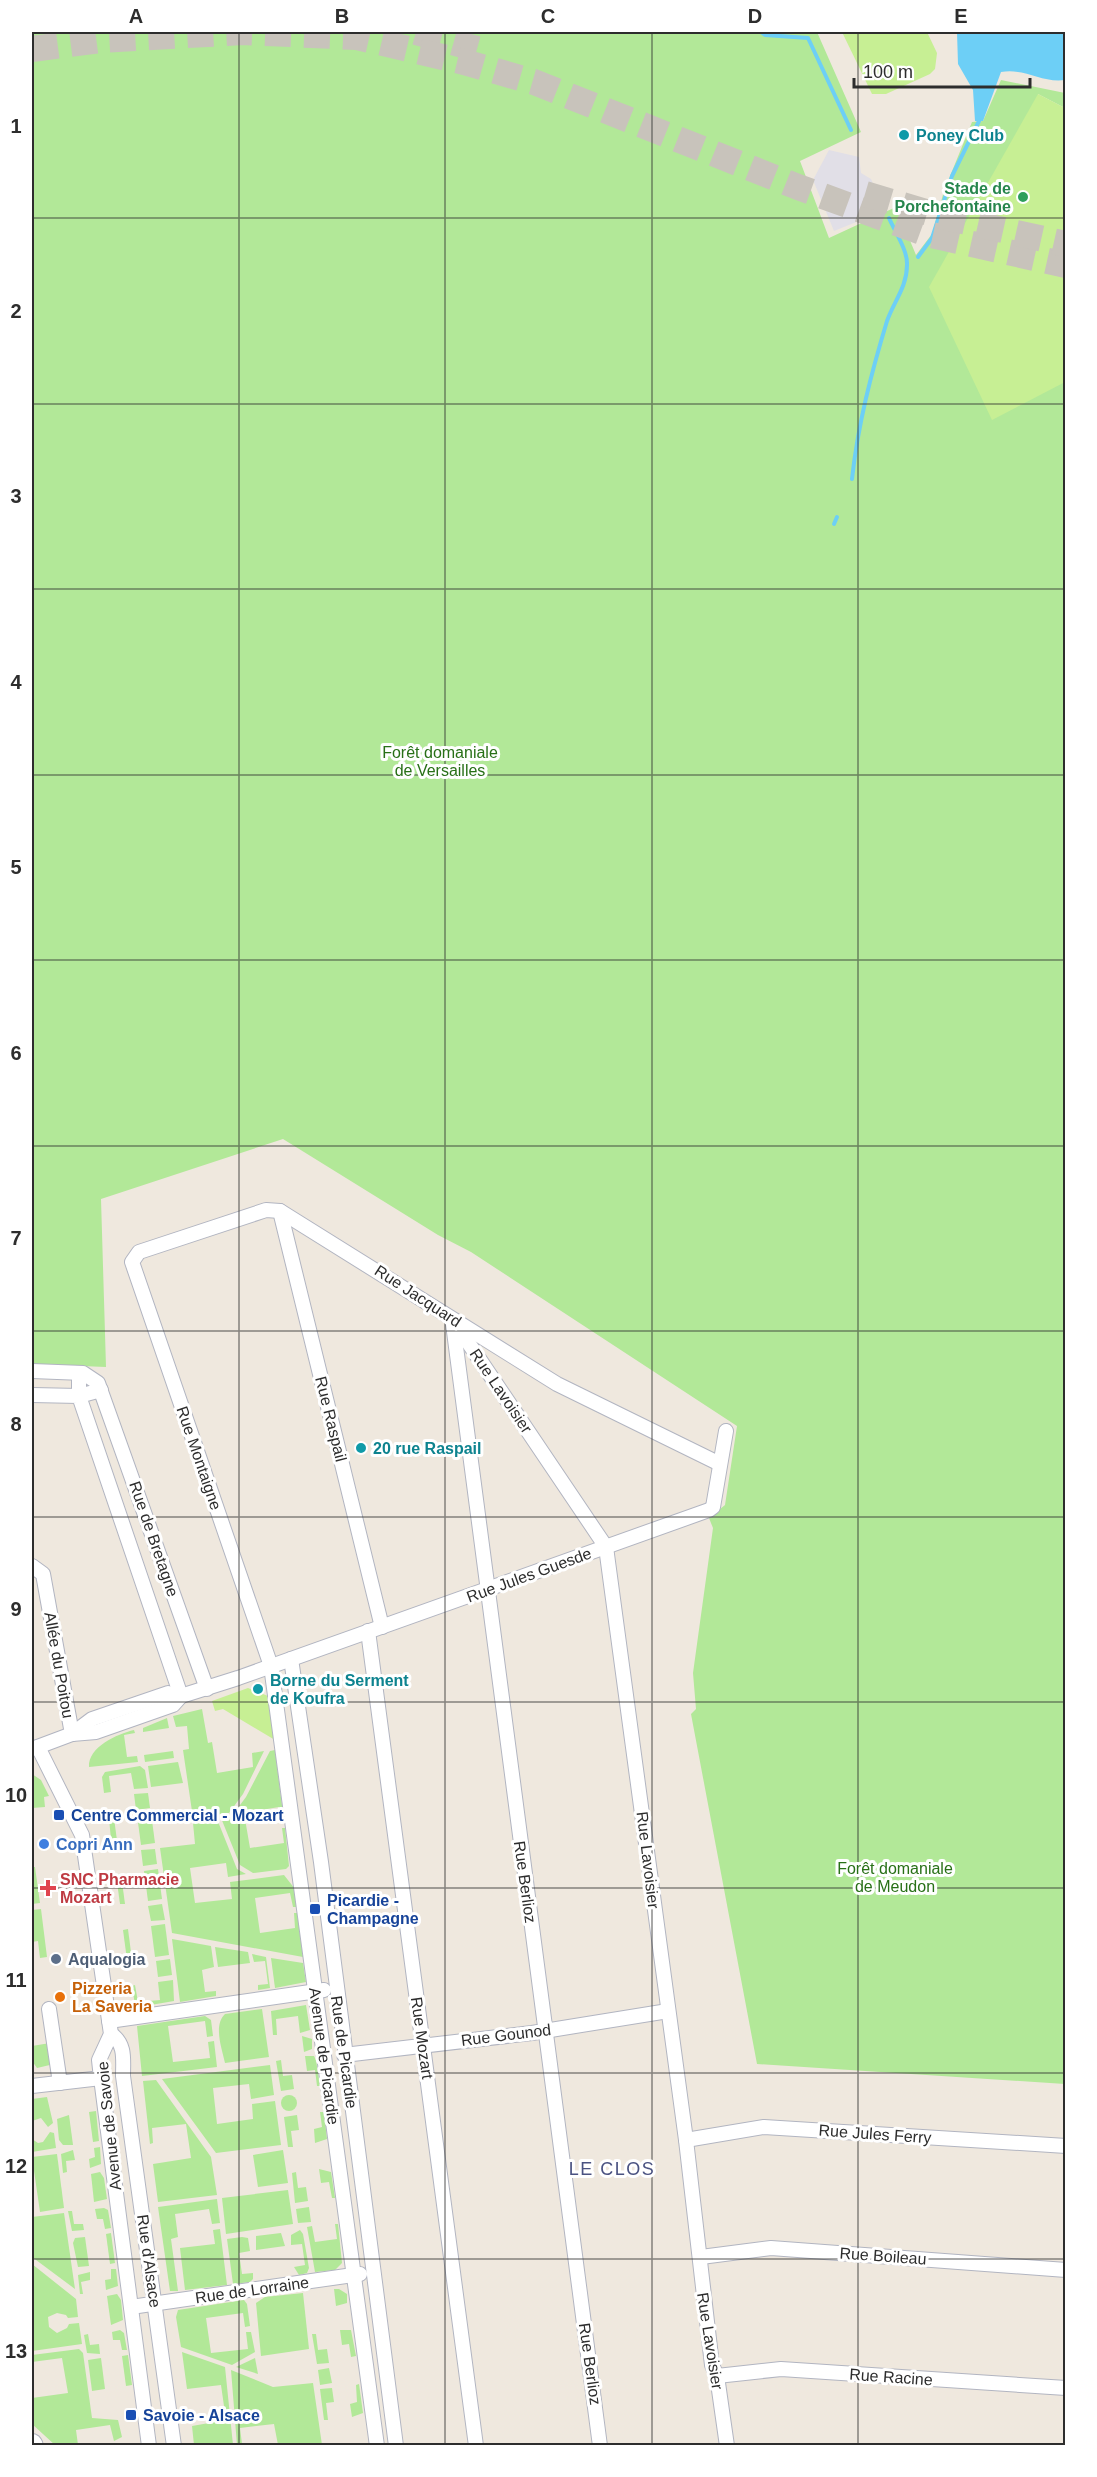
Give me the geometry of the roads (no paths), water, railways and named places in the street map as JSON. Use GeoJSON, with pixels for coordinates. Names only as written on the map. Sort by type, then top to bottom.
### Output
{"type":"FeatureCollection","features":[{"type":"Feature","properties":{"kind":"street","name":"Rue Montaigne"},"geometry":{"type":"LineString","coordinates":[[271,1666],[132,1262],[139,1252],[266,1210],[280,1211]]}},
{"type":"Feature","properties":{"kind":"street","name":"Rue Jacquard"},"geometry":{"type":"LineString","coordinates":[[280,1211],[557,1384],[720,1464]]}},
{"type":"Feature","properties":{"kind":"street","name":"Rue Raspail"},"geometry":{"type":"LineString","coordinates":[[280,1211],[382,1627]]}},
{"type":"Feature","properties":{"kind":"street","name":"Rue Lavoisier"},"geometry":{"type":"LineString","coordinates":[[452,1319],[606,1547],[686,2140],[701,2257],[699,2267],[712,2365],[717,2376],[724,2445]]}},
{"type":"Feature","properties":{"kind":"street","name":"Rue Berlioz"},"geometry":{"type":"LineString","coordinates":[[452,1319],[600,2445]]}},
{"type":"Feature","properties":{"kind":"street"},"geometry":{"type":"LineString","coordinates":[[32,1371],[79,1372],[90,1376],[101,1390],[79,1396],[32,1395]]}},
{"type":"Feature","properties":{"kind":"street","name":"Rue de Bretagne"},"geometry":{"type":"LineString","coordinates":[[79,1372],[79,1396],[181,1696]]}},
{"type":"Feature","properties":{"kind":"street","name":"Rue de Bretagne"},"geometry":{"type":"LineString","coordinates":[[101,1390],[207,1689]]}},
{"type":"Feature","properties":{"kind":"street","name":"Rue Jules Guesde"},"geometry":{"type":"LineString","coordinates":[[35,1748],[72,1734],[96,1732],[173,1705],[181,1696],[207,1689],[709,1510],[713,1507],[726,1431]]}},
{"type":"Feature","properties":{"kind":"street","name":"Allée du Poitou"},"geometry":{"type":"LineString","coordinates":[[32,1566],[43,1574],[72,1734]]}},
{"type":"Feature","properties":{"kind":"street","name":"Rue Mozart"},"geometry":{"type":"LineString","coordinates":[[368,1632],[476,2445]]}},
{"type":"Feature","properties":{"kind":"street","name":"Rue de Picardie"},"geometry":{"type":"LineString","coordinates":[[291,1659],[321,1862],[335,1988],[396,2445]]}},
{"type":"Feature","properties":{"kind":"street","name":"Avenue de Picardie"},"geometry":{"type":"LineString","coordinates":[[271,1666],[377,2445]]}},
{"type":"Feature","properties":{"kind":"street"},"geometry":{"type":"LineString","coordinates":[[35,1748],[82,1835],[110,2028],[335,1988]]}},
{"type":"Feature","properties":{"kind":"street"},"geometry":{"type":"LineString","coordinates":[[49,2009],[60,2083]]}},
{"type":"Feature","properties":{"kind":"street","name":"Rue Gounod"},"geometry":{"type":"LineString","coordinates":[[345,2055],[545,2031],[668,2011]]}},
{"type":"Feature","properties":{"kind":"street","name":"Avenue de Savoie"},"geometry":{"type":"LineString","coordinates":[[110,2028],[99,2060],[149,2445]]}},
{"type":"Feature","properties":{"kind":"street","name":"Rue d'Alsace"},"geometry":{"type":"LineString","coordinates":[[110,2028],[121,2044],[123,2076],[174,2445]]}},
{"type":"Feature","properties":{"kind":"street","name":"Rue d'Alsace"},"geometry":{"type":"LineString","coordinates":[[104,2049],[115,2055],[123,2076]]}},
{"type":"Feature","properties":{"kind":"street"},"geometry":{"type":"LineString","coordinates":[[32,2086],[101,2078]]}},
{"type":"Feature","properties":{"kind":"street","name":"Rue Jules Ferry"},"geometry":{"type":"LineString","coordinates":[[686,2140],[764,2127],[1065,2146]]}},
{"type":"Feature","properties":{"kind":"street","name":"Rue Boileau"},"geometry":{"type":"LineString","coordinates":[[701,2257],[771,2248],[1065,2270]]}},
{"type":"Feature","properties":{"kind":"street","name":"Rue de Lorraine"},"geometry":{"type":"LineString","coordinates":[[131,2307],[372,2273]]}},
{"type":"Feature","properties":{"kind":"street","name":"Rue Racine"},"geometry":{"type":"LineString","coordinates":[[717,2376],[781,2369],[1065,2388]]}},
{"type":"Feature","properties":{"kind":"water"},"geometry":{"type":"Polygon","coordinates":[[[957,32],[1065,32],[1065,80],[1010,71],[1001,72],[983,121],[975,121],[973,90],[958,64],[957,32]]]}},
{"type":"Feature","properties":{"kind":"waterway"},"geometry":{"type":"LineString","coordinates":[[761,32],[765,35],[808,38],[851,130]]}},
{"type":"Feature","properties":{"kind":"waterway"},"geometry":{"type":"LineString","coordinates":[[918,257],[932,238],[952,176],[979,121]]}},
{"type":"Feature","properties":{"kind":"waterway"},"geometry":{"type":"LineString","coordinates":[[852,479],[861,419],[870,380],[887,321],[903,287],[906,273],[907,260],[901,241],[889,218]]}},
{"type":"Feature","properties":{"kind":"waterway"},"geometry":{"type":"LineString","coordinates":[[834,524],[837,517]]}},
{"type":"Feature","properties":{"kind":"tunnel"},"geometry":{"type":"LineString","coordinates":[[32,49],[101,40],[243,32],[357,37],[464,62],[534,82],[798,187],[927,234],[1066,265]]}},
{"type":"Feature","properties":{"kind":"tunnel"},"geometry":{"type":"LineString","coordinates":[[416,32],[477,49]]}},
{"type":"Feature","properties":{"kind":"tunnel"},"geometry":{"type":"LineString","coordinates":[[865,194],[936,215],[1066,244]]}},
{"type":"Feature","properties":{"kind":"place","name":"Poney Club"},"geometry":{"type":"Point","coordinates":[904,135]}},
{"type":"Feature","properties":{"kind":"place","name":"Stade de Porchefontaine"},"geometry":{"type":"Point","coordinates":[1023,197]}},
{"type":"Feature","properties":{"kind":"place","name":"20 rue Raspail"},"geometry":{"type":"Point","coordinates":[361,1448]}},
{"type":"Feature","properties":{"kind":"place","name":"Borne du Serment de Koufra"},"geometry":{"type":"Point","coordinates":[258,1689]}},
{"type":"Feature","properties":{"kind":"place","name":"Centre Commercial - Mozart"},"geometry":{"type":"Point","coordinates":[59,1815]}},
{"type":"Feature","properties":{"kind":"place","name":"Copri Ann"},"geometry":{"type":"Point","coordinates":[44,1844]}},
{"type":"Feature","properties":{"kind":"place","name":"SNC Pharmacie Mozart"},"geometry":{"type":"Point","coordinates":[48,1888]}},
{"type":"Feature","properties":{"kind":"place","name":"Picardie - Champagne"},"geometry":{"type":"Point","coordinates":[315,1909]}},
{"type":"Feature","properties":{"kind":"place","name":"Aqualogia"},"geometry":{"type":"Point","coordinates":[56,1959]}},
{"type":"Feature","properties":{"kind":"place","name":"Pizzeria La Saveria"},"geometry":{"type":"Point","coordinates":[60,1997]}},
{"type":"Feature","properties":{"kind":"place","name":"Savoie - Alsace"},"geometry":{"type":"Point","coordinates":[131,2415]}},
{"type":"Feature","properties":{"kind":"district","name":"LE CLOS"},"geometry":{"type":"Point","coordinates":[612,2169]}},
{"type":"Feature","properties":{"kind":"park label","name":"Forêt domaniale de Versailles"},"geometry":{"type":"Point","coordinates":[440,761]}},
{"type":"Feature","properties":{"kind":"park label","name":"Forêt domaniale de Meudon"},"geometry":{"type":"Point","coordinates":[895,1877]}}]}
